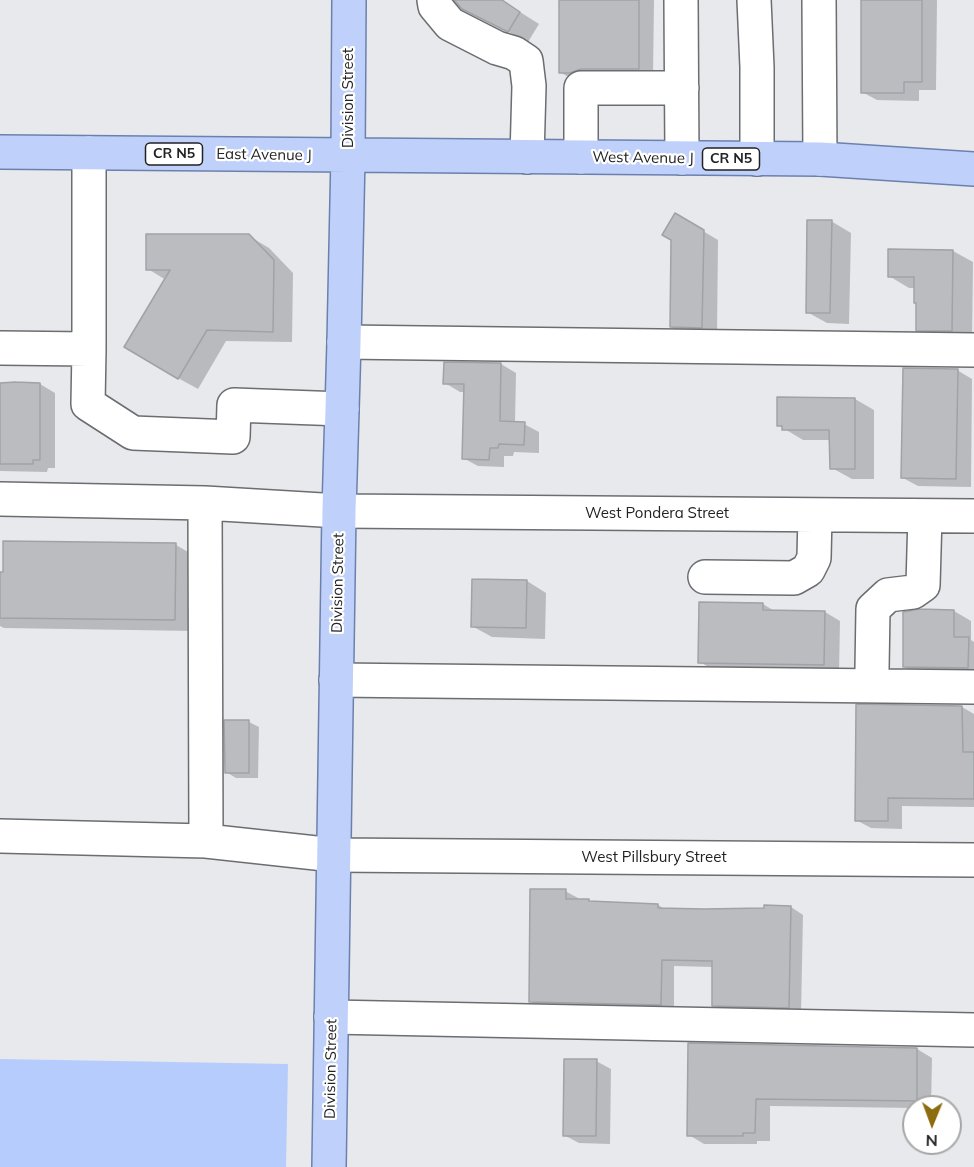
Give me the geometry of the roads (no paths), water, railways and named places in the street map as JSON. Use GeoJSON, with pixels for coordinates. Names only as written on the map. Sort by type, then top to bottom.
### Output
{"type":"FeatureCollection","features":[{"type":"Feature","properties":{"kind":"main road","name":"Division Street"},"geometry":{"type":"LineString","coordinates":[[329,1167],[349,0]]}},
{"type":"Feature","properties":{"kind":"main road","name":"East Avenue J"},"geometry":{"type":"LineString","coordinates":[[0,152],[348,156]]}},
{"type":"Feature","properties":{"kind":"main road","name":"West Avenue J"},"geometry":{"type":"LineString","coordinates":[[348,156],[820,159],[974,169]]}},
{"type":"Feature","properties":{"kind":"street"},"geometry":{"type":"LineString","coordinates":[[434,0],[435,6],[450,24],[497,48],[514,53],[526,61],[529,86],[527,157]]}},
{"type":"Feature","properties":{"kind":"street"},"geometry":{"type":"LineString","coordinates":[[681,0],[682,158]]}},
{"type":"Feature","properties":{"kind":"street"},"geometry":{"type":"LineString","coordinates":[[753,0],[757,68],[757,159]]}},
{"type":"Feature","properties":{"kind":"street"},"geometry":{"type":"LineString","coordinates":[[819,0],[820,159]]}},
{"type":"Feature","properties":{"kind":"street"},"geometry":{"type":"LineString","coordinates":[[581,158],[581,88],[681,88]]}},
{"type":"Feature","properties":{"kind":"street"},"geometry":{"type":"LineString","coordinates":[[89,153],[88,404],[133,433],[233,436],[234,405],[342,409]]}},
{"type":"Feature","properties":{"kind":"street"},"geometry":{"type":"LineString","coordinates":[[344,342],[974,350]]}},
{"type":"Feature","properties":{"kind":"street"},"geometry":{"type":"LineString","coordinates":[[0,348],[89,349]]}},
{"type":"Feature","properties":{"kind":"street","name":"West Pondera Street"},"geometry":{"type":"LineString","coordinates":[[0,499],[205,503],[339,510],[974,516]]}},
{"type":"Feature","properties":{"kind":"street"},"geometry":{"type":"LineString","coordinates":[[205,503],[207,841]]}},
{"type":"Feature","properties":{"kind":"street"},"geometry":{"type":"LineString","coordinates":[[705,577],[794,578],[808,570],[814,558],[815,515]]}},
{"type":"Feature","properties":{"kind":"street"},"geometry":{"type":"LineString","coordinates":[[872,669],[873,609],[888,595],[912,592],[923,585],[925,516]]}},
{"type":"Feature","properties":{"kind":"street"},"geometry":{"type":"LineString","coordinates":[[336,680],[974,687]]}},
{"type":"Feature","properties":{"kind":"street","name":"West Pillsbury Street"},"geometry":{"type":"LineString","coordinates":[[0,836],[207,841],[334,855],[974,860]]}},
{"type":"Feature","properties":{"kind":"street"},"geometry":{"type":"LineString","coordinates":[[331,1017],[974,1030]]}}]}
